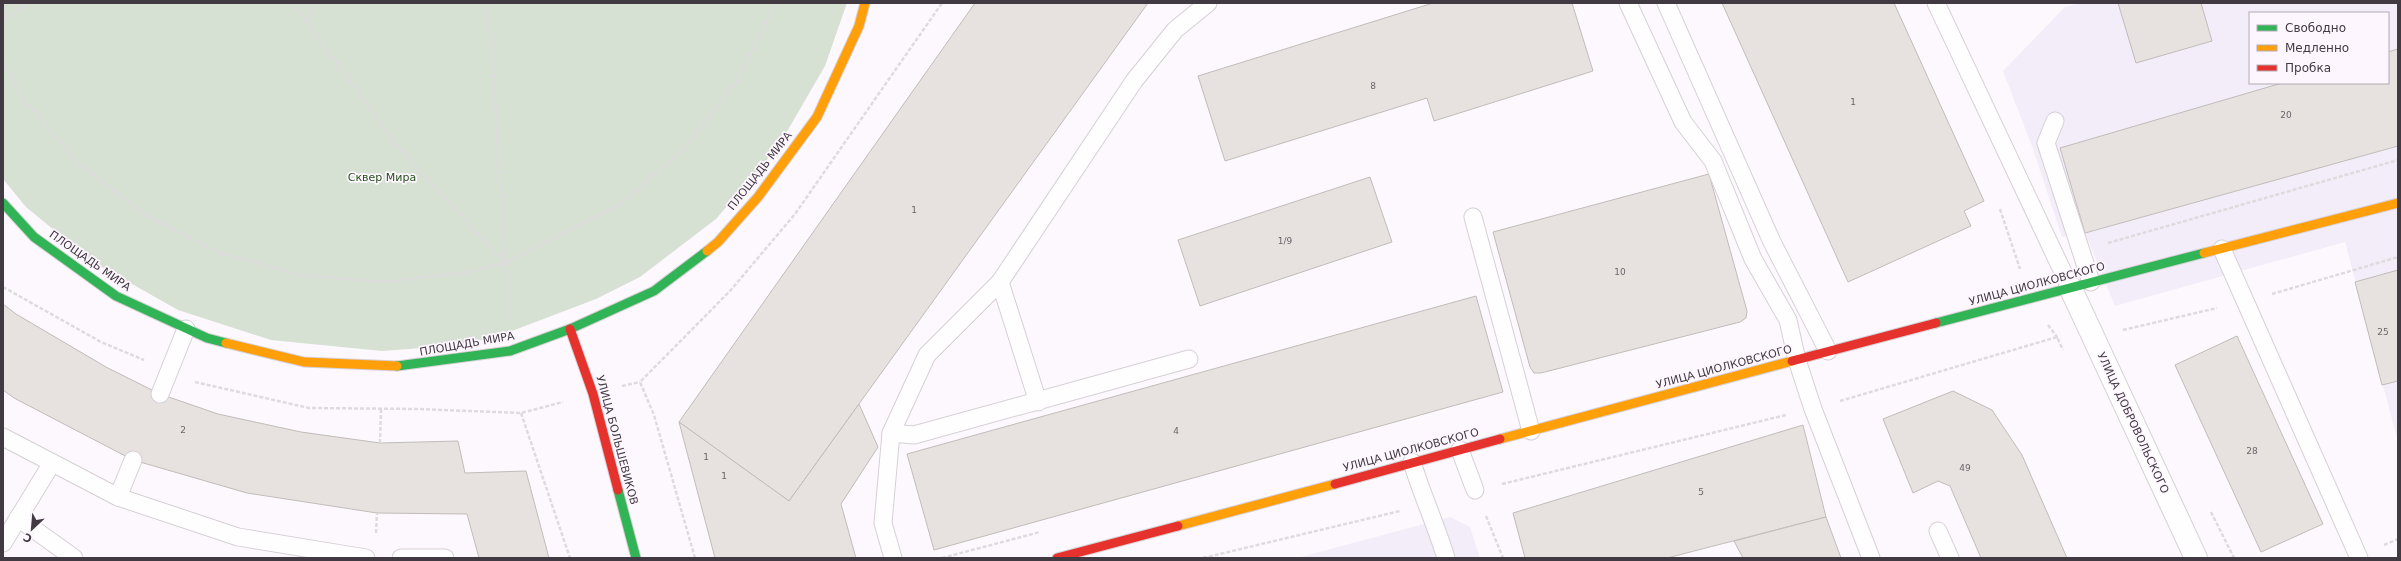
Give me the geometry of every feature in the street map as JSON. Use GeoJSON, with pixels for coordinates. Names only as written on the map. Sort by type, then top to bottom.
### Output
{"type":"FeatureCollection","features":[{"type":"Feature","properties":{"kind":"street","name":"ПЛОЩАДЬ МИРА"},"geometry":{"type":"LineString","coordinates":[[3,203],[34,237],[116,296],[207,338],[304,362],[405,366],[510,351],[570,329],[654,291],[718,242],[758,197],[817,117],[859,26],[865,3]]}},
{"type":"Feature","properties":{"kind":"street"},"geometry":{"type":"LineString","coordinates":[[859,26],[872,3]]}},
{"type":"Feature","properties":{"kind":"street","name":"УЛИЦА ЦИОЛКОВСКОГО"},"geometry":{"type":"LineString","coordinates":[[1057,558],[2070,287],[2398,203]]}},
{"type":"Feature","properties":{"kind":"street","name":"УЛИЦА ДОБРОВОЛЬСКОГО"},"geometry":{"type":"LineString","coordinates":[[2070,287],[2196,558]]}},
{"type":"Feature","properties":{"kind":"street","name":"УЛИЦА БОЛЬШЕВИКОВ"},"geometry":{"type":"LineString","coordinates":[[570,329],[593,394],[636,558]]}},
{"type":"Feature","properties":{"kind":"lane"},"geometry":{"type":"LineString","coordinates":[[893,558],[883,523],[891,433],[927,356],[1000,282],[1134,80],[1175,30],[1208,3]]}},
{"type":"Feature","properties":{"kind":"lane"},"geometry":{"type":"LineString","coordinates":[[1628,3],[1683,122],[1713,161],[1753,259],[1788,320],[1797,360],[1813,409],[1871,558]]}},
{"type":"Feature","properties":{"kind":"lane"},"geometry":{"type":"LineString","coordinates":[[1666,3],[1772,242],[1828,352]]}},
{"type":"Feature","properties":{"kind":"lane"},"geometry":{"type":"LineString","coordinates":[[1936,3],[2070,287]]}},
{"type":"Feature","properties":{"kind":"lane"},"geometry":{"type":"LineString","coordinates":[[2055,120],[2046,143],[2091,282]]}},
{"type":"Feature","properties":{"kind":"lane"},"geometry":{"type":"LineString","coordinates":[[1473,217],[1531,431]]}},
{"type":"Feature","properties":{"kind":"lane"},"geometry":{"type":"LineString","coordinates":[[2222,249],[2244,302],[2359,558]]}},
{"type":"Feature","properties":{"kind":"lane"},"geometry":{"type":"LineString","coordinates":[[1000,282],[1038,402]]}},
{"type":"Feature","properties":{"kind":"lane"},"geometry":{"type":"LineString","coordinates":[[160,394],[186,329]]}},
{"type":"Feature","properties":{"kind":"lane"},"geometry":{"type":"LineString","coordinates":[[891,433],[914,436],[1189,359]]}},
{"type":"Feature","properties":{"kind":"lane"},"geometry":{"type":"LineString","coordinates":[[3,437],[118,497],[238,537],[366,558]]}},
{"type":"Feature","properties":{"kind":"lane"},"geometry":{"type":"LineString","coordinates":[[1460,450],[1475,490]]}},
{"type":"Feature","properties":{"kind":"lane"},"geometry":{"type":"LineString","coordinates":[[118,497],[133,460]]}},
{"type":"Feature","properties":{"kind":"lane"},"geometry":{"type":"LineString","coordinates":[[1412,462],[1426,505],[1435,521],[1446,558]]}},
{"type":"Feature","properties":{"kind":"lane"},"geometry":{"type":"LineString","coordinates":[[3,543],[52,463]]}},
{"type":"Feature","properties":{"kind":"lane"},"geometry":{"type":"LineString","coordinates":[[18,518],[74,558]]}},
{"type":"Feature","properties":{"kind":"lane"},"geometry":{"type":"LineString","coordinates":[[1938,531],[1950,558]]}},
{"type":"Feature","properties":{"kind":"lane"},"geometry":{"type":"LineString","coordinates":[[401,558],[445,558]]}},
{"type":"Feature","properties":{"kind":"path"},"geometry":{"type":"LineString","coordinates":[[3,21],[29,3]]}},
{"type":"Feature","properties":{"kind":"path"},"geometry":{"type":"LineString","coordinates":[[293,3],[402,152],[506,263]]}},
{"type":"Feature","properties":{"kind":"path"},"geometry":{"type":"LineString","coordinates":[[307,22],[316,3]]}},
{"type":"Feature","properties":{"kind":"path"},"geometry":{"type":"LineString","coordinates":[[484,3],[491,39],[506,263],[507,326]]}},
{"type":"Feature","properties":{"kind":"path"},"geometry":{"type":"LineString","coordinates":[[3,63],[24,100],[79,164],[146,215],[220,253],[301,275],[385,282],[468,272],[506,263],[621,204],[684,149],[736,83],[776,3]]}},
{"type":"Feature","properties":{"kind":"path"},"geometry":{"type":"LineString","coordinates":[[696,558],[654,415],[640,382],[730,291],[796,214],[942,3]]}},
{"type":"Feature","properties":{"kind":"path"},"geometry":{"type":"LineString","coordinates":[[2081,254],[2102,245],[2398,160]]}},
{"type":"Feature","properties":{"kind":"path"},"geometry":{"type":"LineString","coordinates":[[2119,331],[2244,302],[2398,257]]}},
{"type":"Feature","properties":{"kind":"path"},"geometry":{"type":"LineString","coordinates":[[1503,558],[1475,490],[1813,409],[2057,337],[2064,351]]}},
{"type":"Feature","properties":{"kind":"path"},"geometry":{"type":"LineString","coordinates":[[380,443],[381,408]]}},
{"type":"Feature","properties":{"kind":"path"},"geometry":{"type":"LineString","coordinates":[[521,413],[570,558]]}},
{"type":"Feature","properties":{"kind":"path"},"geometry":{"type":"LineString","coordinates":[[1203,558],[1426,505]]}},
{"type":"Feature","properties":{"kind":"path"},"geometry":{"type":"LineString","coordinates":[[2209,508],[2234,558]]}},
{"type":"Feature","properties":{"kind":"shaded area"},"geometry":{"type":"Polygon","coordinates":[[[2081,3],[2398,3],[2398,442],[2345,242],[2115,306],[2085,233],[2062,237],[2033,149],[2003,71],[2065,7],[2081,3]]]}},
{"type":"Feature","properties":{"kind":"shaded area"},"geometry":{"type":"Polygon","coordinates":[[[1450,517],[1470,527],[1480,558],[1297,558],[1450,517]]]}},
{"type":"Feature","properties":{"kind":"green space","name":"Сквер Мира"},"geometry":{"type":"Polygon","coordinates":[[[3,3],[847,3],[825,66],[778,147],[716,219],[640,277],[596,299],[507,333],[463,345],[382,351],[271,340],[178,310],[93,262],[26,207],[3,179],[3,3]]]}},
{"type":"Feature","properties":{"kind":"building"},"geometry":{"type":"Polygon","coordinates":[[[975,3],[1148,3],[789,501],[679,422],[975,3]]]}},
{"type":"Feature","properties":{"kind":"building"},"geometry":{"type":"Polygon","coordinates":[[[1433,3],[1572,3],[1593,71],[1434,121],[1427,98],[1225,161],[1198,76],[1433,3]]]}},
{"type":"Feature","properties":{"kind":"building"},"geometry":{"type":"Polygon","coordinates":[[[1722,3],[1894,3],[1984,201],[1964,211],[1971,226],[1848,282],[1722,3]]]}},
{"type":"Feature","properties":{"kind":"building"},"geometry":{"type":"Polygon","coordinates":[[[2118,3],[2201,3],[2212,41],[2136,63],[2118,3]]]}},
{"type":"Feature","properties":{"kind":"building"},"geometry":{"type":"Polygon","coordinates":[[[2398,49],[2398,146],[2085,233],[2060,148],[2279,84],[2389,84],[2389,52],[2398,49]]]}},
{"type":"Feature","properties":{"kind":"building"},"geometry":{"type":"Polygon","coordinates":[[[1709,174],[1747,311],[1746,318],[1740,322],[1541,373],[1534,373],[1530,367],[1493,232],[1709,174]]]}},
{"type":"Feature","properties":{"kind":"building"},"geometry":{"type":"Polygon","coordinates":[[[1370,177],[1392,242],[1200,306],[1178,240],[1370,177]]]}},
{"type":"Feature","properties":{"kind":"building"},"geometry":{"type":"Polygon","coordinates":[[[2398,270],[2398,381],[2382,385],[2355,282],[2398,270]]]}},
{"type":"Feature","properties":{"kind":"building"},"geometry":{"type":"Polygon","coordinates":[[[1476,296],[1503,392],[934,550],[907,454],[1476,296]]]}},
{"type":"Feature","properties":{"kind":"building"},"geometry":{"type":"Polygon","coordinates":[[[3,304],[16,314],[106,367],[160,394],[218,414],[301,432],[380,443],[458,441],[465,473],[526,471],[549,558],[479,558],[467,514],[377,513],[247,493],[133,460],[14,398],[3,390],[3,304]]]}},
{"type":"Feature","properties":{"kind":"building"},"geometry":{"type":"Polygon","coordinates":[[[2237,336],[2323,524],[2261,552],[2175,365],[2237,336]]]}},
{"type":"Feature","properties":{"kind":"building"},"geometry":{"type":"Polygon","coordinates":[[[1953,391],[1992,410],[2022,455],[2067,558],[1981,558],[1950,486],[1938,481],[1913,493],[1883,419],[1953,391]]]}},
{"type":"Feature","properties":{"kind":"building"},"geometry":{"type":"Polygon","coordinates":[[[859,404],[878,447],[841,504],[856,558],[715,558],[679,422],[789,501],[859,404]]]}},
{"type":"Feature","properties":{"kind":"building"},"geometry":{"type":"Polygon","coordinates":[[[1803,425],[1826,517],[1667,558],[1525,558],[1513,513],[1803,425]]]}},
{"type":"Feature","properties":{"kind":"building"},"geometry":{"type":"Polygon","coordinates":[[[1826,517],[1841,558],[1743,558],[1734,541],[1826,517]]]}},
{"type":"Feature","properties":{"kind":"traffic: fast"},"geometry":{"type":"LineString","coordinates":[[3,203],[34,237],[116,296],[207,338],[226,343]]}},
{"type":"Feature","properties":{"kind":"traffic: fast"},"geometry":{"type":"LineString","coordinates":[[397,366],[510,351],[570,329],[654,291],[707,251]]}},
{"type":"Feature","properties":{"kind":"traffic: fast"},"geometry":{"type":"LineString","coordinates":[[1936,323],[2204,253]]}},
{"type":"Feature","properties":{"kind":"traffic: fast"},"geometry":{"type":"LineString","coordinates":[[618,490],[636,558]]}},
{"type":"Feature","properties":{"kind":"traffic: slow"},"geometry":{"type":"LineString","coordinates":[[707,251],[718,242],[758,197],[817,117],[859,26],[865,3]]}},
{"type":"Feature","properties":{"kind":"traffic: slow"},"geometry":{"type":"LineString","coordinates":[[2204,253],[2398,203]]}},
{"type":"Feature","properties":{"kind":"traffic: slow"},"geometry":{"type":"LineString","coordinates":[[226,343],[304,362],[397,366]]}},
{"type":"Feature","properties":{"kind":"traffic: slow"},"geometry":{"type":"LineString","coordinates":[[1500,439],[1792,361]]}},
{"type":"Feature","properties":{"kind":"traffic: slow"},"geometry":{"type":"LineString","coordinates":[[1178,526],[1335,484]]}},
{"type":"Feature","properties":{"kind":"traffic: jam"},"geometry":{"type":"LineString","coordinates":[[1792,361],[1936,323]]}},
{"type":"Feature","properties":{"kind":"traffic: jam"},"geometry":{"type":"LineString","coordinates":[[570,329],[593,394],[618,490]]}},
{"type":"Feature","properties":{"kind":"traffic: jam"},"geometry":{"type":"LineString","coordinates":[[1335,484],[1500,439]]}},
{"type":"Feature","properties":{"kind":"traffic: jam"},"geometry":{"type":"LineString","coordinates":[[1057,558],[1178,526]]}}]}
